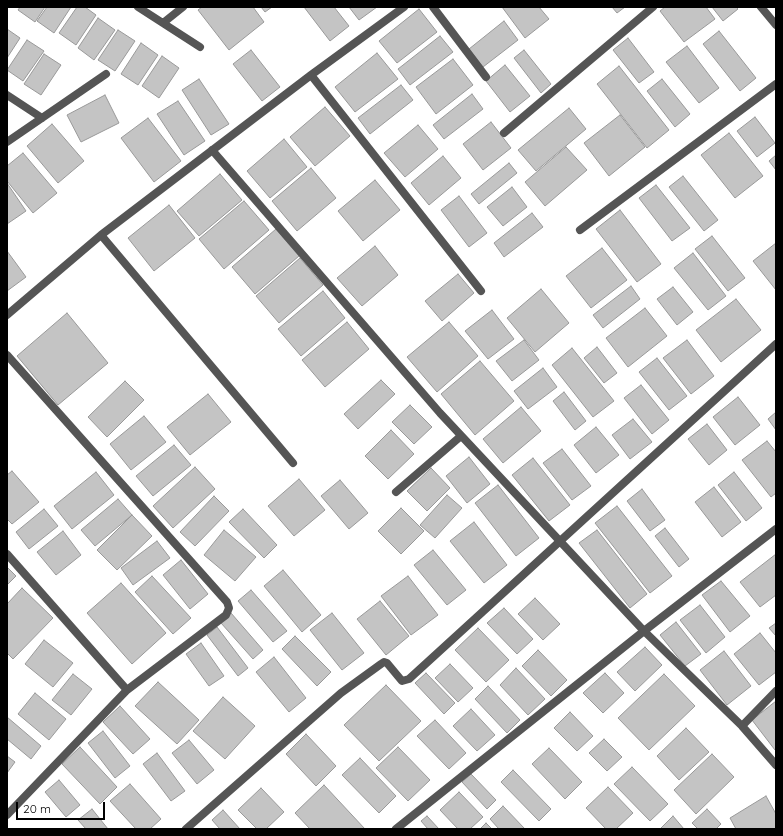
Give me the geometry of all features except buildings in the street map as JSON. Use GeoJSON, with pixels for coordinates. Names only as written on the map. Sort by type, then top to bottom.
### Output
{"type":"FeatureCollection","features":[{"type":"Feature","properties":{"kind":"street"},"geometry":{"type":"LineString","coordinates":[[138,7],[200,47]]}},
{"type":"Feature","properties":{"kind":"street"},"geometry":{"type":"LineString","coordinates":[[163,23],[183,7]]}},
{"type":"Feature","properties":{"kind":"street"},"geometry":{"type":"LineString","coordinates":[[7,315],[101,234],[311,75],[404,7]]}},
{"type":"Feature","properties":{"kind":"street"},"geometry":{"type":"LineString","coordinates":[[433,7],[486,77]]}},
{"type":"Feature","properties":{"kind":"street"},"geometry":{"type":"LineString","coordinates":[[504,133],[653,7]]}},
{"type":"Feature","properties":{"kind":"street"},"geometry":{"type":"LineString","coordinates":[[761,7],[776,25]]}},
{"type":"Feature","properties":{"kind":"street"},"geometry":{"type":"LineString","coordinates":[[7,142],[106,74]]}},
{"type":"Feature","properties":{"kind":"street"},"geometry":{"type":"LineString","coordinates":[[311,75],[481,291]]}},
{"type":"Feature","properties":{"kind":"street"},"geometry":{"type":"LineString","coordinates":[[580,230],[776,84]]}},
{"type":"Feature","properties":{"kind":"street"},"geometry":{"type":"LineString","coordinates":[[7,94],[42,118]]}},
{"type":"Feature","properties":{"kind":"street"},"geometry":{"type":"LineString","coordinates":[[212,150],[435,408],[644,632],[742,726],[776,765]]}},
{"type":"Feature","properties":{"kind":"street"},"geometry":{"type":"LineString","coordinates":[[101,234],[293,463]]}},
{"type":"Feature","properties":{"kind":"street"},"geometry":{"type":"LineString","coordinates":[[186,829],[340,693],[381,664],[384,662],[387,663],[402,681],[409,679],[559,540],[776,344]]}},
{"type":"Feature","properties":{"kind":"street"},"geometry":{"type":"LineString","coordinates":[[7,354],[227,602],[229,608],[226,615],[127,690],[7,815]]}},
{"type":"Feature","properties":{"kind":"street"},"geometry":{"type":"LineString","coordinates":[[396,492],[461,436]]}},
{"type":"Feature","properties":{"kind":"street"},"geometry":{"type":"LineString","coordinates":[[396,829],[776,529]]}},
{"type":"Feature","properties":{"kind":"street"},"geometry":{"type":"LineString","coordinates":[[7,554],[127,690]]}},
{"type":"Feature","properties":{"kind":"street"},"geometry":{"type":"LineString","coordinates":[[742,726],[776,691]]}}]}
